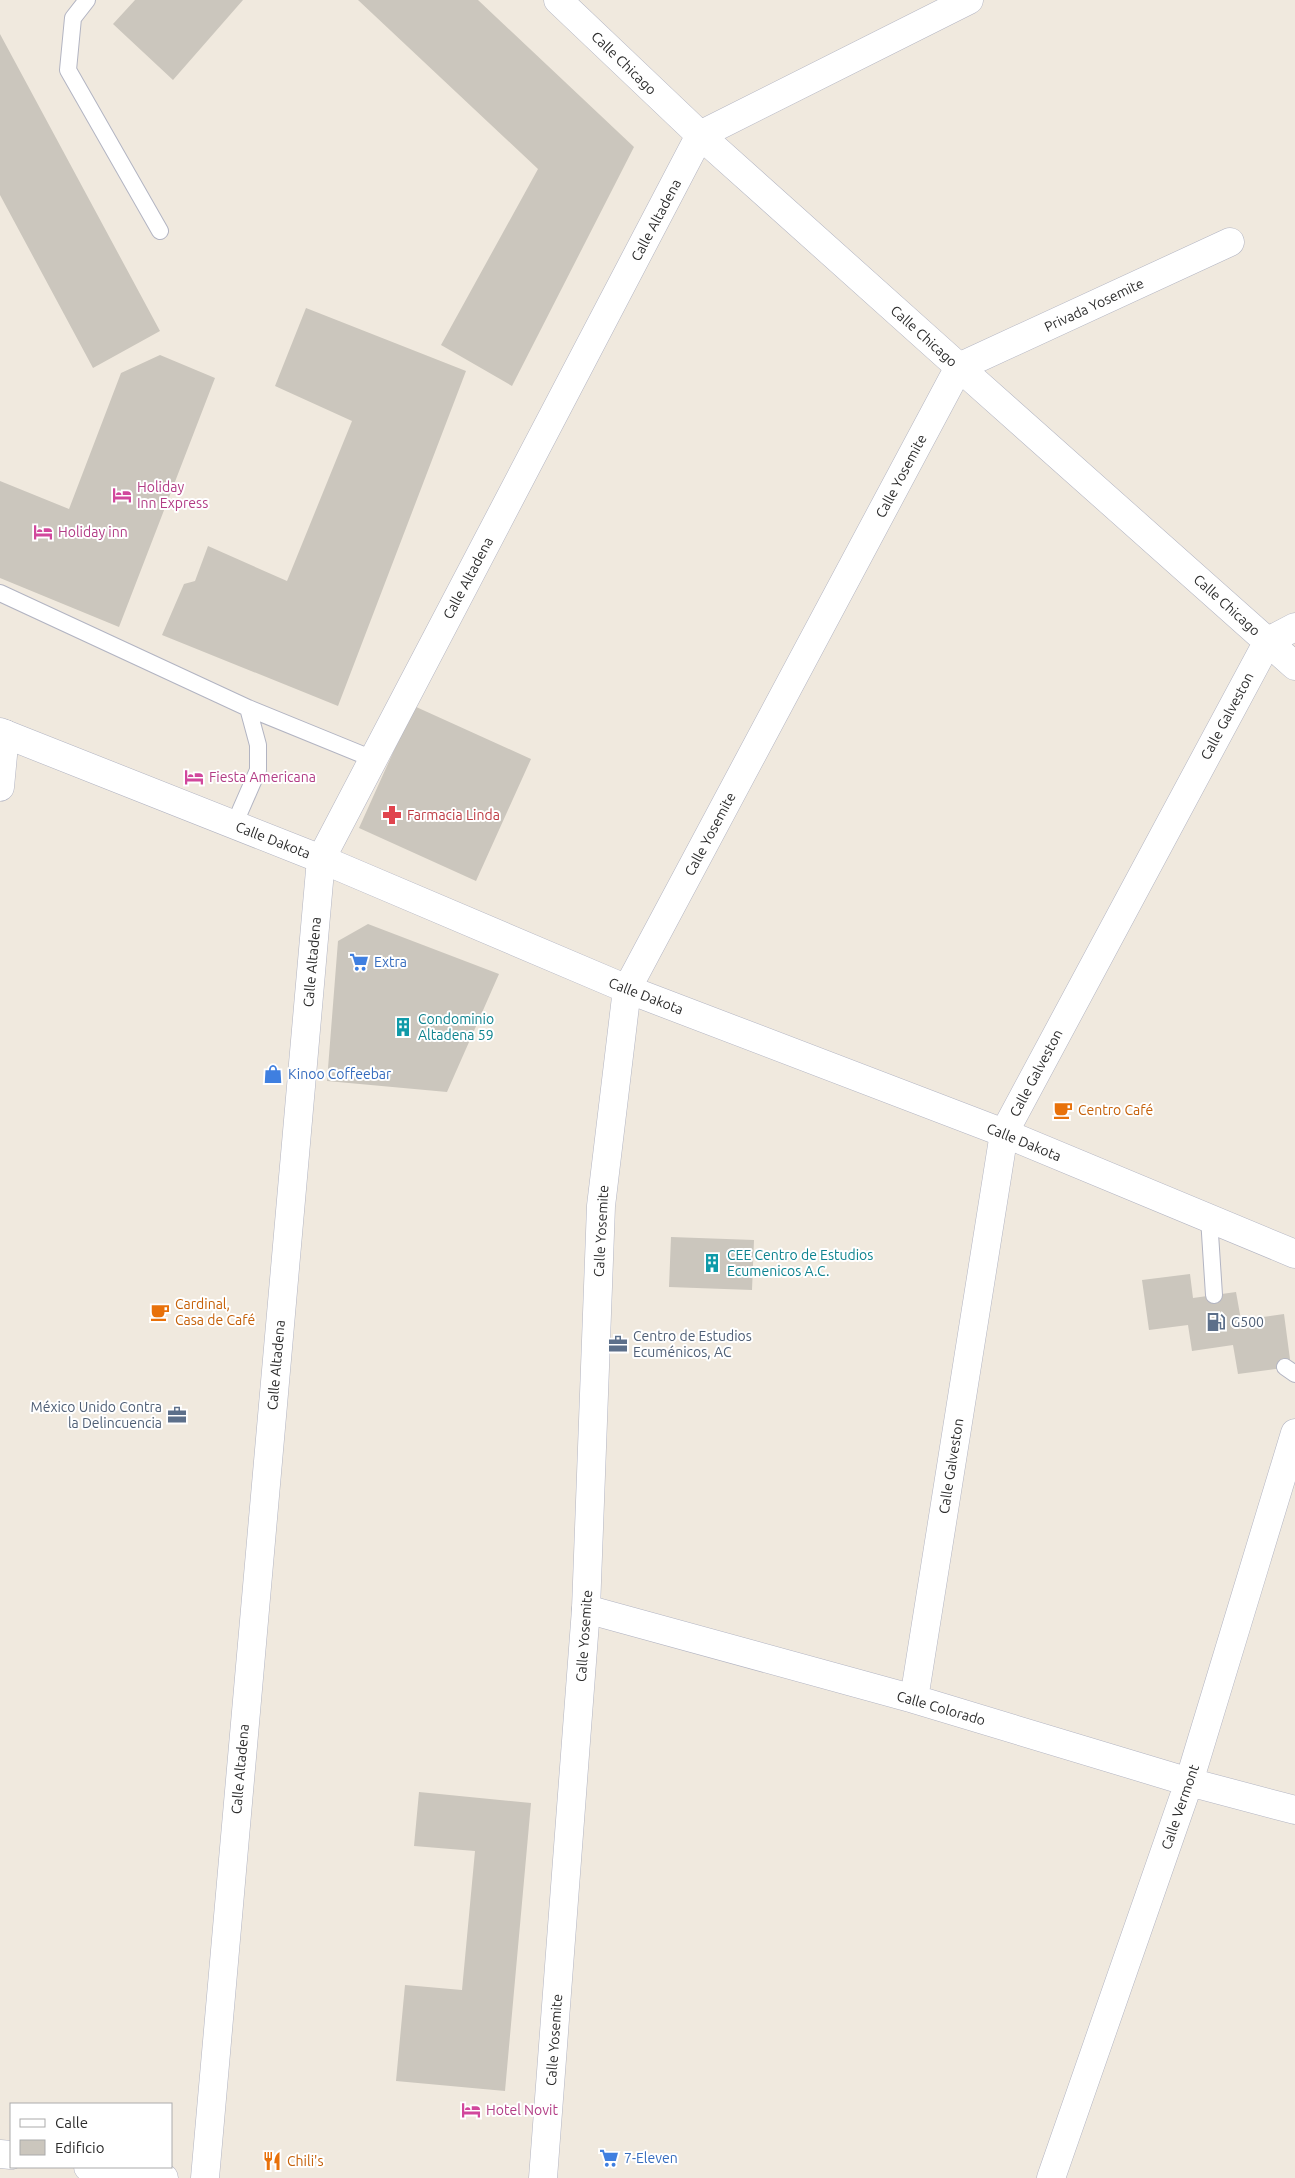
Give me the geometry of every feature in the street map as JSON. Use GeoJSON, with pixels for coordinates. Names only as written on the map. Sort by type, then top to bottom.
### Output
{"type":"FeatureCollection","features":[{"type":"Feature","properties":{"kind":"street","name":"Calle Chicago"},"geometry":{"type":"LineString","coordinates":[[558,0],[700,136],[1295,666]]}},
{"type":"Feature","properties":{"kind":"street"},"geometry":{"type":"LineString","coordinates":[[700,136],[969,0]]}},
{"type":"Feature","properties":{"kind":"street","name":"Calle Altadena"},"geometry":{"type":"LineString","coordinates":[[205,2178],[321,859],[700,136]]}},
{"type":"Feature","properties":{"kind":"street","name":"Privada Yosemite"},"geometry":{"type":"LineString","coordinates":[[959,367],[1230,242]]}},
{"type":"Feature","properties":{"kind":"street","name":"Calle Yosemite"},"geometry":{"type":"LineString","coordinates":[[543,2178],[586,1609],[601,1206],[627,989],[959,367]]}},
{"type":"Feature","properties":{"kind":"street"},"geometry":{"type":"LineString","coordinates":[[1268,641],[1295,627]]}},
{"type":"Feature","properties":{"kind":"street","name":"Calle Galveston"},"geometry":{"type":"LineString","coordinates":[[914,1699],[1004,1133],[1268,641]]}},
{"type":"Feature","properties":{"kind":"street"},"geometry":{"type":"LineString","coordinates":[[0,787],[2,730]]}},
{"type":"Feature","properties":{"kind":"street","name":"Calle Dakota"},"geometry":{"type":"LineString","coordinates":[[2,730],[321,859],[627,989],[1004,1133],[1295,1254]]}},
{"type":"Feature","properties":{"kind":"street","name":"Calle Vermont"},"geometry":{"type":"LineString","coordinates":[[1051,2178],[1189,1782],[1295,1432]]}},
{"type":"Feature","properties":{"kind":"street","name":"Calle Colorado"},"geometry":{"type":"LineString","coordinates":[[586,1609],[914,1699],[1189,1782],[1295,1810]]}},
{"type":"Feature","properties":{"kind":"street"},"geometry":{"type":"LineString","coordinates":[[95,2168],[164,2178]]}},
{"type":"Feature","properties":{"kind":"lane"},"geometry":{"type":"LineString","coordinates":[[87,0],[73,18],[68,70],[160,231]]}},
{"type":"Feature","properties":{"kind":"lane"},"geometry":{"type":"LineString","coordinates":[[2,599],[248,708],[373,759]]}},
{"type":"Feature","properties":{"kind":"lane"},"geometry":{"type":"LineString","coordinates":[[234,825],[258,770],[258,745],[248,708]]}},
{"type":"Feature","properties":{"kind":"lane"},"geometry":{"type":"LineString","coordinates":[[1209,1218],[1214,1295]]}},
{"type":"Feature","properties":{"kind":"building"},"geometry":{"type":"Polygon","coordinates":[[[135,0],[243,0],[173,80],[113,24],[135,0]]]}},
{"type":"Feature","properties":{"kind":"building"},"geometry":{"type":"Polygon","coordinates":[[[358,0],[478,0],[634,147],[512,386],[441,345],[538,169],[358,0]]]}},
{"type":"Feature","properties":{"kind":"building"},"geometry":{"type":"Polygon","coordinates":[[[0,34],[160,331],[93,368],[0,195],[0,34]]]}},
{"type":"Feature","properties":{"kind":"building"},"geometry":{"type":"Polygon","coordinates":[[[306,308],[466,371],[338,706],[162,635],[184,584],[195,581],[208,546],[287,581],[352,421],[275,386],[306,308]]]}},
{"type":"Feature","properties":{"kind":"building","name":"Holiday Inn Express"},"geometry":{"type":"Polygon","coordinates":[[[160,355],[215,378],[119,627],[0,578],[0,481],[69,509],[121,373],[160,355]]]}},
{"type":"Feature","properties":{"kind":"building"},"geometry":{"type":"Polygon","coordinates":[[[414,706],[531,759],[476,881],[359,828],[414,706]]]}},
{"type":"Feature","properties":{"kind":"building","name":"Condominio Altadena 59"},"geometry":{"type":"Polygon","coordinates":[[[368,924],[499,974],[447,1092],[327,1081],[338,941],[368,924]]]}},
{"type":"Feature","properties":{"kind":"building","name":"CEE Centro de Estudios Ecumenicos A.C."},"geometry":{"type":"Polygon","coordinates":[[[671,1237],[754,1240],[752,1290],[669,1287],[671,1237]]]}},
{"type":"Feature","properties":{"kind":"building","name":"G500"},"geometry":{"type":"Polygon","coordinates":[[[1190,1274],[1193,1298],[1236,1292],[1241,1320],[1284,1314],[1291,1367],[1238,1374],[1233,1345],[1192,1351],[1188,1325],[1149,1330],[1142,1280],[1190,1274]]]}},
{"type":"Feature","properties":{"kind":"building","name":"Hotel Novit"},"geometry":{"type":"Polygon","coordinates":[[[419,1792],[531,1803],[505,2091],[396,2081],[405,1985],[462,1990],[475,1851],[414,1846],[419,1792]]]}},
{"type":"Feature","properties":{"kind":"place","name":"Holiday Inn Express"},"geometry":{"type":"Point","coordinates":[122,495]}},
{"type":"Feature","properties":{"kind":"place","name":"Holiday inn"},"geometry":{"type":"Point","coordinates":[43,532]}},
{"type":"Feature","properties":{"kind":"place","name":"Fiesta Americana"},"geometry":{"type":"Point","coordinates":[194,777]}},
{"type":"Feature","properties":{"kind":"place","name":"Farmacia Linda"},"geometry":{"type":"Point","coordinates":[392,815]}},
{"type":"Feature","properties":{"kind":"place","name":"Extra"},"geometry":{"type":"Point","coordinates":[359,962]}},
{"type":"Feature","properties":{"kind":"place","name":"Condominio Altadena 59"},"geometry":{"type":"Point","coordinates":[403,1027]}},
{"type":"Feature","properties":{"kind":"place","name":"Kinoo Coffeebar"},"geometry":{"type":"Point","coordinates":[273,1074]}},
{"type":"Feature","properties":{"kind":"place","name":"Centro Café"},"geometry":{"type":"Point","coordinates":[1063,1110]}},
{"type":"Feature","properties":{"kind":"place","name":"CEE Centro de Estudios Ecumenicos A.C."},"geometry":{"type":"Point","coordinates":[712,1263]}},
{"type":"Feature","properties":{"kind":"place","name":"Cardinal, Casa de Café"},"geometry":{"type":"Point","coordinates":[160,1312]}},
{"type":"Feature","properties":{"kind":"place","name":"G500"},"geometry":{"type":"Point","coordinates":[1216,1322]}},
{"type":"Feature","properties":{"kind":"place","name":"Centro de Estudios Ecuménicos, AC"},"geometry":{"type":"Point","coordinates":[618,1344]}},
{"type":"Feature","properties":{"kind":"place","name":"México Unido Contra la Delincuencia"},"geometry":{"type":"Point","coordinates":[177,1415]}},
{"type":"Feature","properties":{"kind":"place","name":"Hotel Novit"},"geometry":{"type":"Point","coordinates":[471,2110]}},
{"type":"Feature","properties":{"kind":"place","name":"7-Eleven"},"geometry":{"type":"Point","coordinates":[609,2158]}},
{"type":"Feature","properties":{"kind":"place","name":"Chili's"},"geometry":{"type":"Point","coordinates":[272,2161]}}]}
